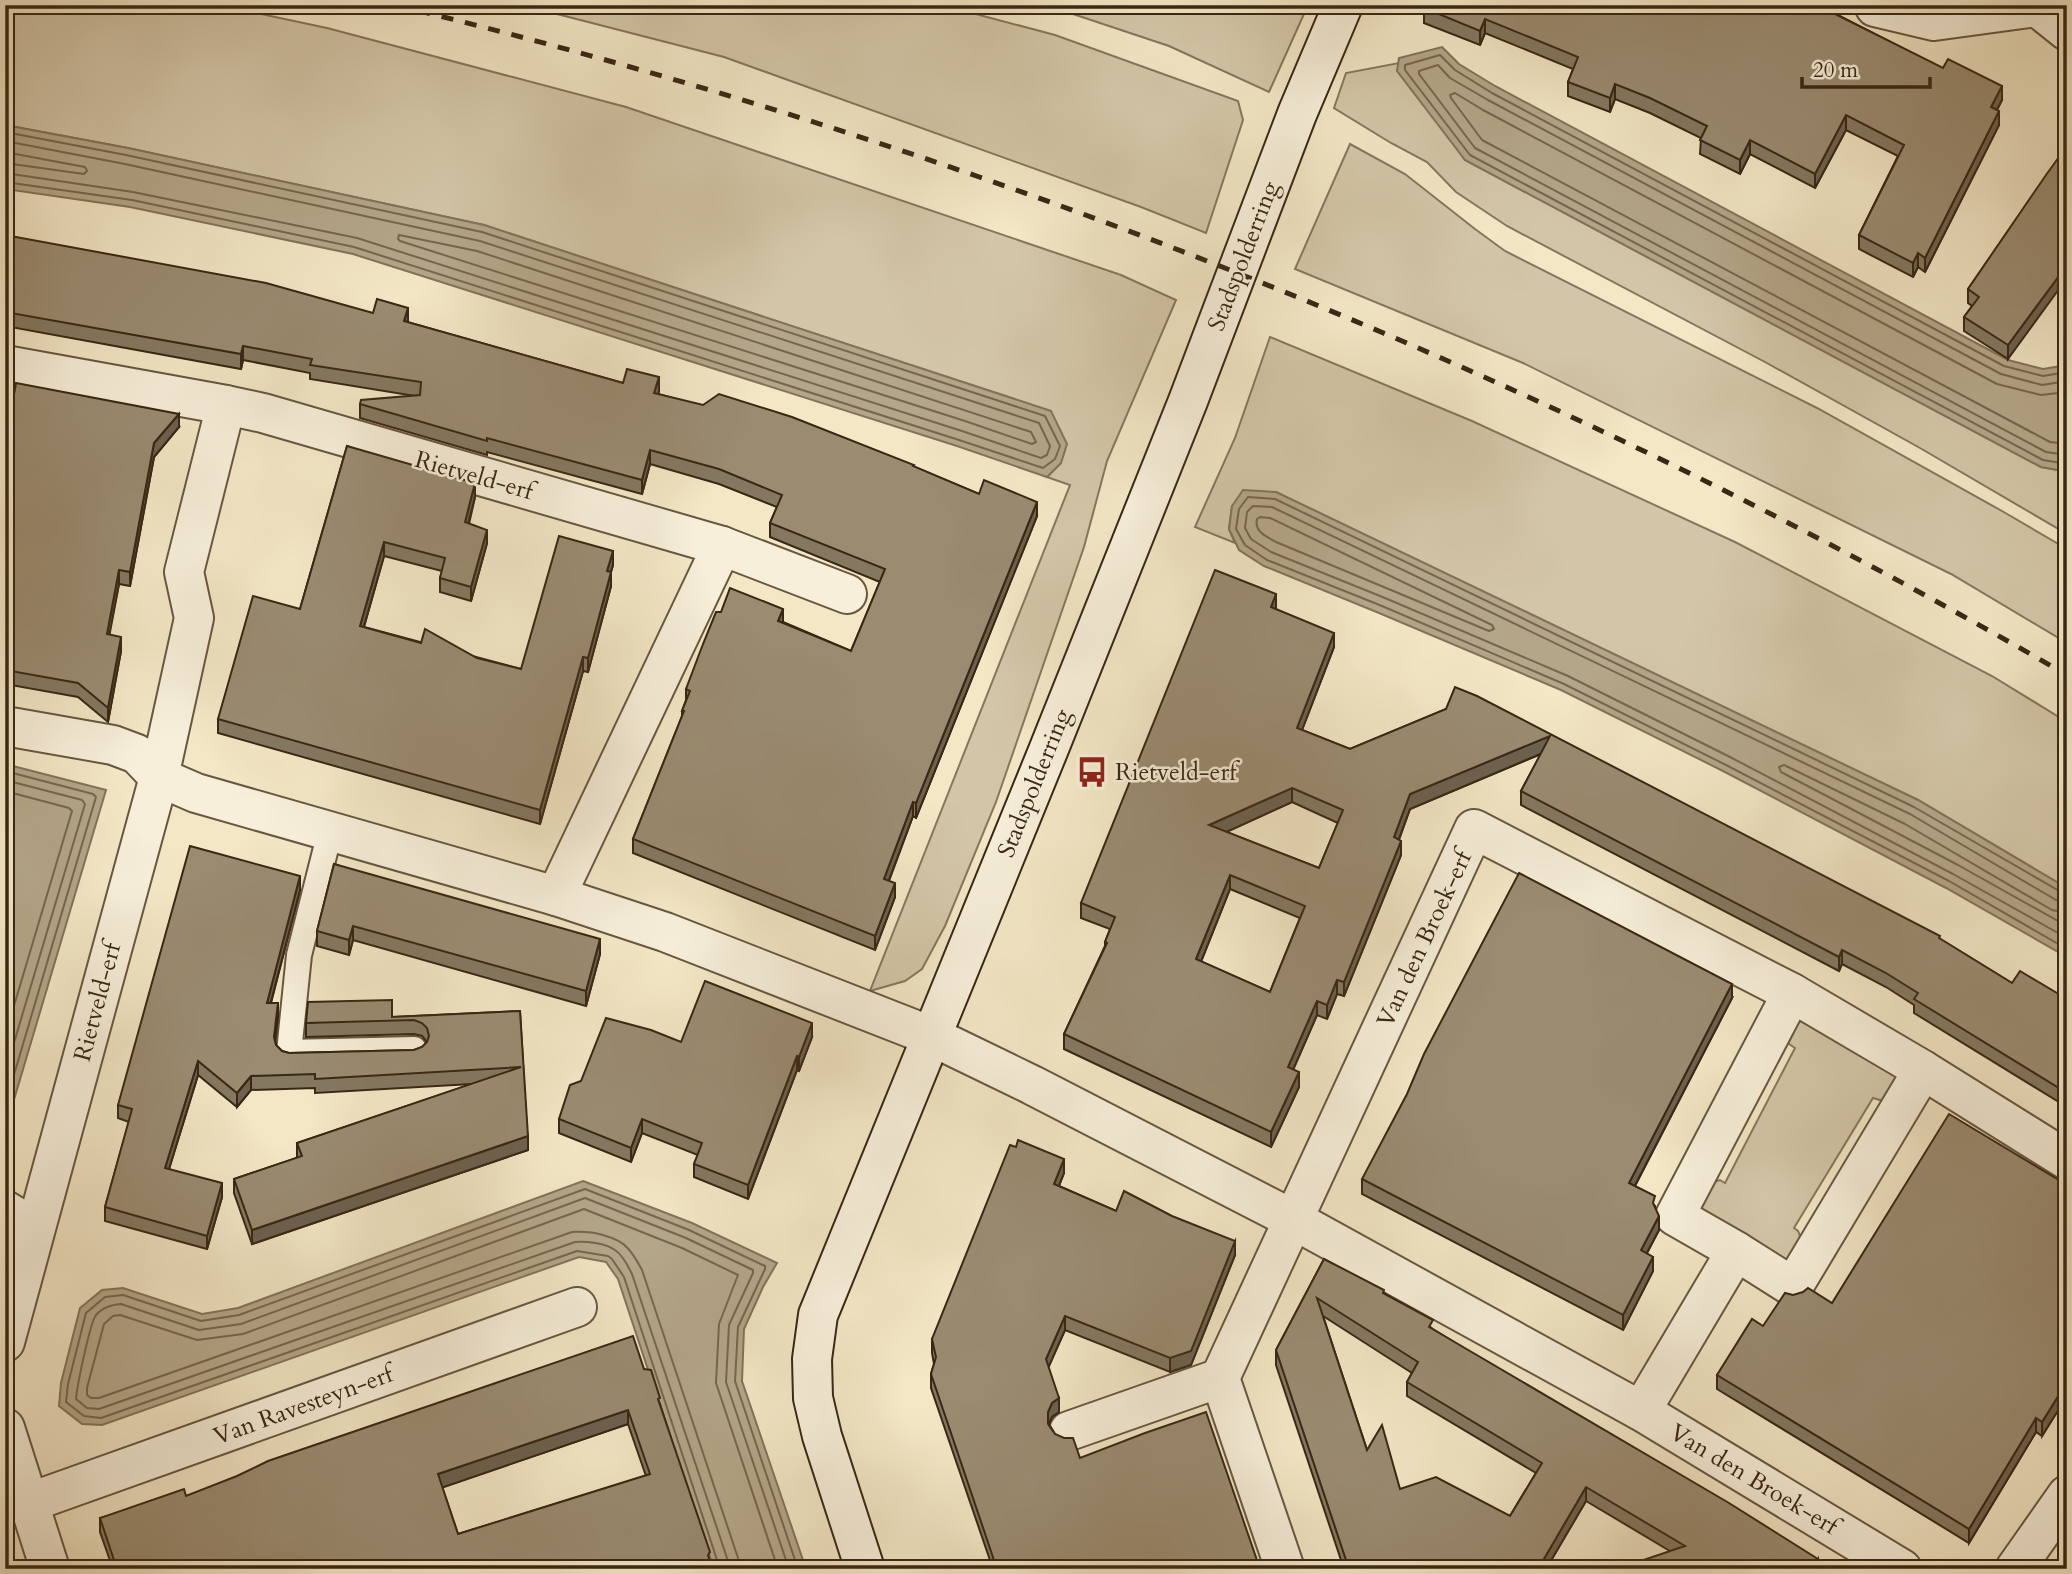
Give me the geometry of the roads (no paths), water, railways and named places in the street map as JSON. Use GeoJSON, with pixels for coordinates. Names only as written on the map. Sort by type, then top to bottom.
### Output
{"type":"FeatureCollection","features":[{"type":"Feature","properties":{"kind":"street","name":"Stadspolderring"},"geometry":{"type":"LineString","coordinates":[[865,1569],[822,1436],[813,1398],[812,1359],[818,1315],[1162,466],[1297,114],[1343,5]]}},
{"type":"Feature","properties":{"kind":"street"},"geometry":{"type":"LineString","coordinates":[[1874,5],[1934,21],[2037,7],[2067,31]]}},
{"type":"Feature","properties":{"kind":"street","name":"Rietveld-erf"},"geometry":{"type":"LineString","coordinates":[[5,365],[262,413],[722,546],[847,594]]}},
{"type":"Feature","properties":{"kind":"street","name":"Rietveld-erf"},"geometry":{"type":"LineString","coordinates":[[5,1342],[20,1219],[159,777],[194,618],[184,572],[226,405]]}},
{"type":"Feature","properties":{"kind":"street"},"geometry":{"type":"LineString","coordinates":[[556,896],[722,546]]}},
{"type":"Feature","properties":{"kind":"street"},"geometry":{"type":"LineString","coordinates":[[5,726],[113,745],[137,754],[159,777],[196,793],[556,896],[665,932],[931,1036]]}},
{"type":"Feature","properties":{"kind":"street","name":"Van den Broek-erf"},"geometry":{"type":"LineString","coordinates":[[1220,1378],[1475,829],[1792,993],[1923,1070],[2067,1160]]}},
{"type":"Feature","properties":{"kind":"street"},"geometry":{"type":"LineString","coordinates":[[1792,993],[1675,1216],[1793,1287],[1923,1070]]}},
{"type":"Feature","properties":{"kind":"street","name":"Van den Broek-erf"},"geometry":{"type":"LineString","coordinates":[[931,1036],[1294,1220],[1642,1411],[1902,1569]]}},
{"type":"Feature","properties":{"kind":"street","name":"Van den Broek-erf"},"geometry":{"type":"LineString","coordinates":[[1642,1411],[1736,1251]]}},
{"type":"Feature","properties":{"kind":"street","name":"Van Ravesteyn-erf"},"geometry":{"type":"LineString","coordinates":[[28,1503],[577,1307]]}},
{"type":"Feature","properties":{"kind":"street"},"geometry":{"type":"LineString","coordinates":[[1069,1431],[1220,1378],[1285,1569]]}},
{"type":"Feature","properties":{"kind":"street"},"geometry":{"type":"LineString","coordinates":[[5,1428],[50,1569]]}},
{"type":"Feature","properties":{"kind":"street"},"geometry":{"type":"LineString","coordinates":[[2015,1569],[2067,1495]]}},
{"type":"Feature","properties":{"kind":"lane"},"geometry":{"type":"LineString","coordinates":[[330,832],[299,954],[289,1052],[414,1049]]}},
{"type":"Feature","properties":{"kind":"water"},"geometry":{"type":"Polygon","coordinates":[[[1442,47],[1459,64],[1495,86],[2008,360],[2043,369],[2067,365],[2067,469],[2063,471],[2041,467],[1465,160],[1397,71],[1399,58],[1442,47]]]}},
{"type":"Feature","properties":{"kind":"water"},"geometry":{"type":"Polygon","coordinates":[[[5,125],[128,148],[484,225],[1051,411],[1067,444],[1061,463],[1047,477],[353,254],[130,207],[5,189],[5,125]]]}},
{"type":"Feature","properties":{"kind":"water"},"geometry":{"type":"Polygon","coordinates":[[[1243,490],[1276,492],[1918,800],[2067,888],[2067,957],[1946,888],[1561,690],[1264,566],[1239,550],[1229,529],[1232,506],[1243,490]]]}},
{"type":"Feature","properties":{"kind":"water"},"geometry":{"type":"Polygon","coordinates":[[[5,764],[106,790],[13,1103],[5,1105],[5,764]]]}},
{"type":"Feature","properties":{"kind":"water"},"geometry":{"type":"Polygon","coordinates":[[[583,1181],[692,1223],[777,1263],[744,1329],[742,1381],[806,1569],[714,1569],[618,1279],[606,1262],[579,1257],[102,1425],[82,1424],[59,1406],[61,1383],[80,1308],[102,1290],[123,1288],[202,1314],[238,1308],[583,1181]]]}},
{"type":"Feature","properties":{"kind":"railway"},"geometry":{"type":"LineString","coordinates":[[395,5],[613,62],[830,127],[1044,200],[1255,280],[1463,368],[1668,463],[1870,565],[2067,675]]}},
{"type":"Feature","properties":{"kind":"place","name":"Rietveld-erf"},"geometry":{"type":"Point","coordinates":[1092,772]}}]}
